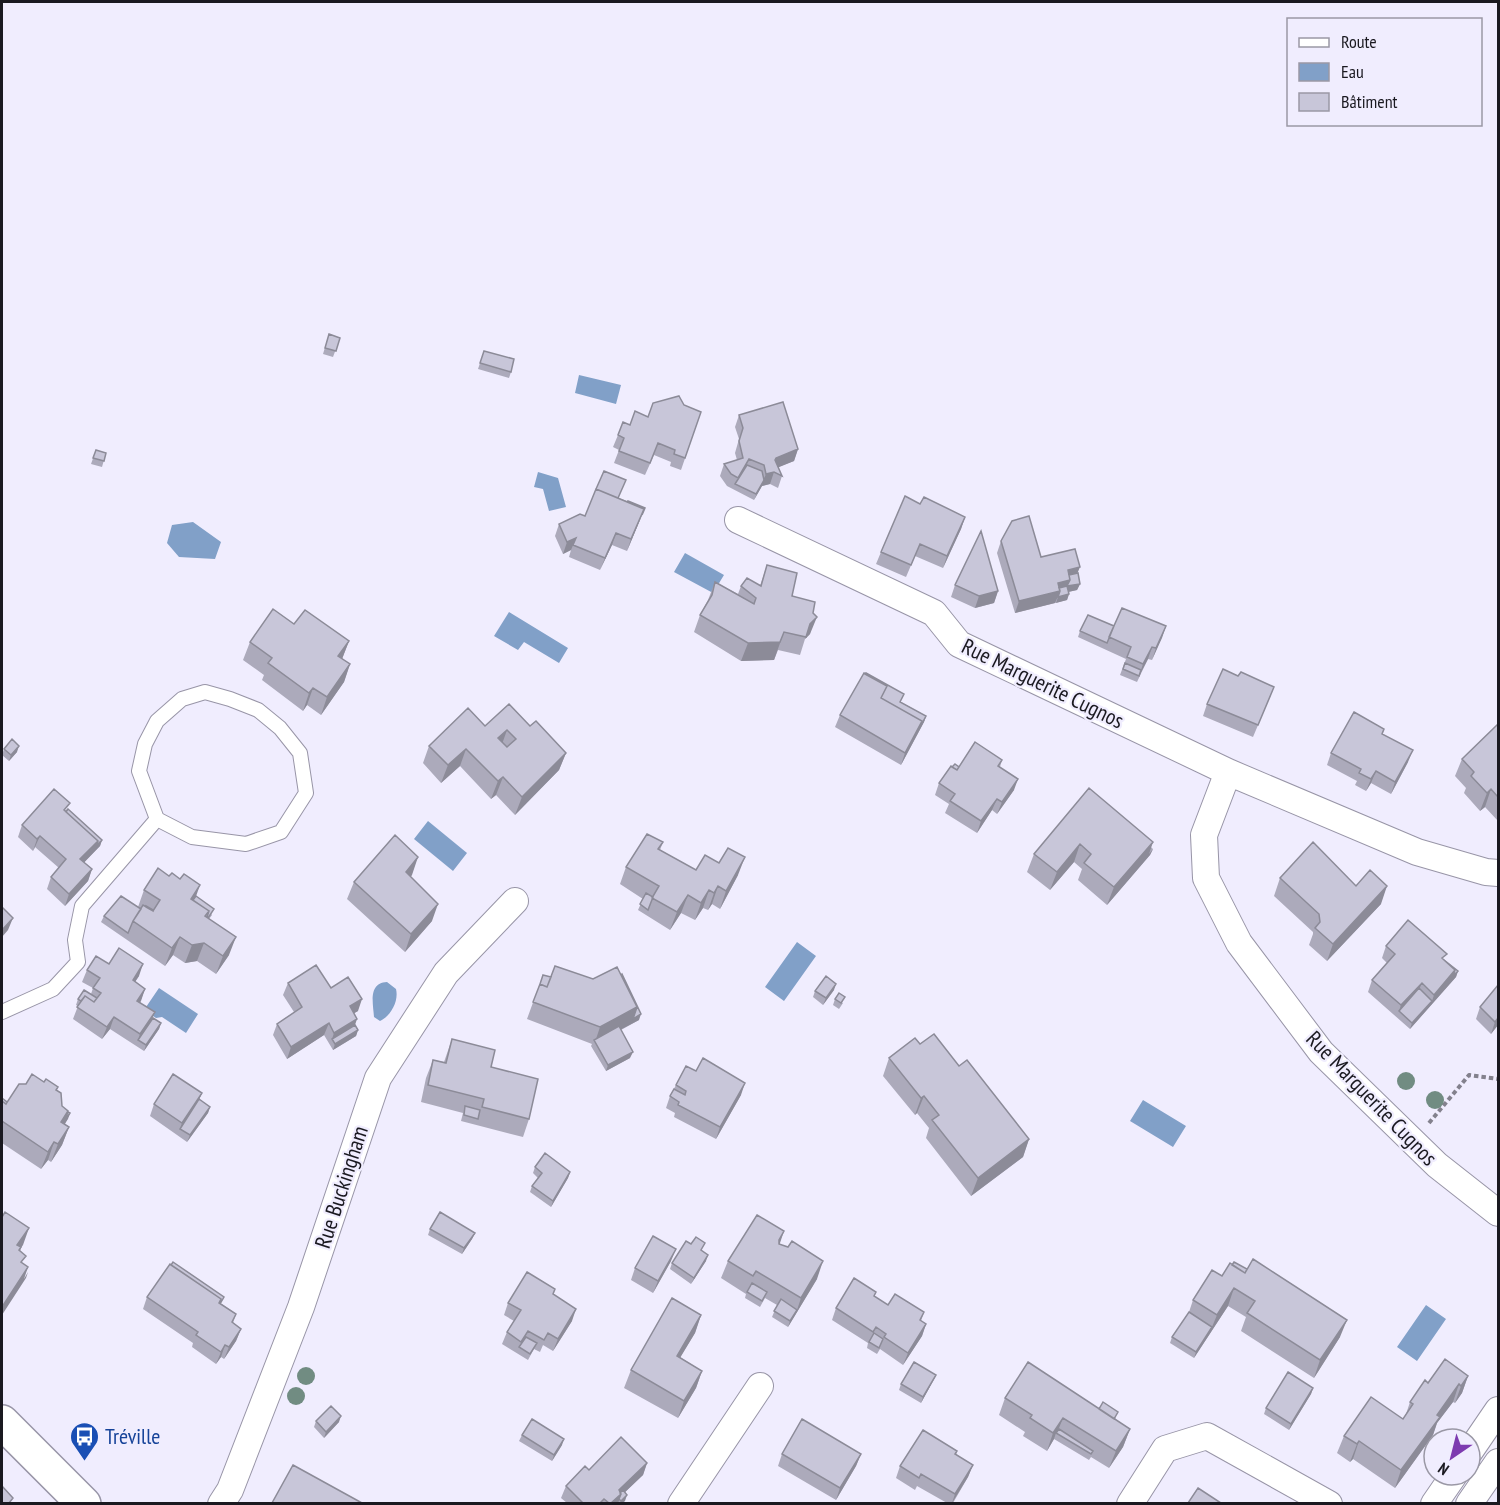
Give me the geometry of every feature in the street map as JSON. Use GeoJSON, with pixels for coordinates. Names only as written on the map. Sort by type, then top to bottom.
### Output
{"type":"FeatureCollection","features":[{"type":"Feature","properties":{"kind":"street","name":"Rue Marguerite Cugnos"},"geometry":{"type":"LineString","coordinates":[[738,520],[934,613],[959,644],[1228,772],[1418,852],[1485,872],[1498,873]]}},
{"type":"Feature","properties":{"kind":"street","name":"Rue Marguerite Cugnos"},"geometry":{"type":"LineString","coordinates":[[1228,772],[1204,835],[1206,878],[1239,943],[1321,1052],[1437,1165],[1498,1213]]}},
{"type":"Feature","properties":{"kind":"street","name":"Rue Buckingham"},"geometry":{"type":"LineString","coordinates":[[221,1503],[230,1490],[301,1306],[378,1078],[446,973],[515,901]]}},
{"type":"Feature","properties":{"kind":"street"},"geometry":{"type":"LineString","coordinates":[[681,1503],[760,1386]]}},
{"type":"Feature","properties":{"kind":"street"},"geometry":{"type":"LineString","coordinates":[[1482,1433],[1498,1410]]}},
{"type":"Feature","properties":{"kind":"street"},"geometry":{"type":"LineString","coordinates":[[2,1422],[84,1503]]}},
{"type":"Feature","properties":{"kind":"street"},"geometry":{"type":"LineString","coordinates":[[1130,1503],[1165,1449],[1207,1436],[1329,1503]]}},
{"type":"Feature","properties":{"kind":"street"},"geometry":{"type":"LineString","coordinates":[[1469,1503],[1498,1462]]}},
{"type":"Feature","properties":{"kind":"street"},"geometry":{"type":"LineString","coordinates":[[1434,1503],[1445,1487]]}},
{"type":"Feature","properties":{"kind":"lane"},"geometry":{"type":"LineString","coordinates":[[205,692],[258,710],[280,728],[300,753],[306,793],[281,832],[246,844],[192,837],[157,819],[139,771],[145,744],[157,721],[182,699],[205,692]]}},
{"type":"Feature","properties":{"kind":"lane"},"geometry":{"type":"LineString","coordinates":[[2,1012],[52,989],[78,962],[75,940],[82,906],[157,819]]}},
{"type":"Feature","properties":{"kind":"path"},"geometry":{"type":"LineString","coordinates":[[1413,1142],[1468,1075],[1498,1079]]}},
{"type":"Feature","properties":{"kind":"water"},"geometry":{"type":"Polygon","coordinates":[[[579,375],[621,385],[616,404],[575,393],[579,375]]]}},
{"type":"Feature","properties":{"kind":"water"},"geometry":{"type":"Polygon","coordinates":[[[538,472],[558,478],[566,507],[549,511],[543,489],[534,487],[538,472]]]}},
{"type":"Feature","properties":{"kind":"water"},"geometry":{"type":"Polygon","coordinates":[[[193,522],[221,542],[215,559],[179,557],[167,543],[172,525],[193,522]]]}},
{"type":"Feature","properties":{"kind":"water"},"geometry":{"type":"Polygon","coordinates":[[[685,553],[724,575],[713,593],[674,572],[685,553]]]}},
{"type":"Feature","properties":{"kind":"water"},"geometry":{"type":"Polygon","coordinates":[[[509,612],[568,648],[559,663],[524,642],[518,650],[494,636],[509,612]]]}},
{"type":"Feature","properties":{"kind":"water"},"geometry":{"type":"Polygon","coordinates":[[[428,821],[467,853],[453,871],[414,839],[428,821]]]}},
{"type":"Feature","properties":{"kind":"water"},"geometry":{"type":"Polygon","coordinates":[[[797,942],[816,956],[784,1001],[765,987],[797,942]]]}},
{"type":"Feature","properties":{"kind":"water"},"geometry":{"type":"Polygon","coordinates":[[[387,982],[396,989],[397,994],[391,1012],[380,1021],[374,1017],[373,995],[377,986],[387,982]]]}},
{"type":"Feature","properties":{"kind":"water"},"geometry":{"type":"Polygon","coordinates":[[[159,988],[198,1014],[186,1033],[162,1017],[156,1018],[144,1010],[159,988]]]}},
{"type":"Feature","properties":{"kind":"water"},"geometry":{"type":"Polygon","coordinates":[[[1143,1100],[1186,1126],[1173,1147],[1130,1121],[1143,1100]]]}},
{"type":"Feature","properties":{"kind":"water"},"geometry":{"type":"Polygon","coordinates":[[[1426,1305],[1446,1319],[1417,1361],[1397,1347],[1426,1305]]]}},
{"type":"Feature","properties":{"kind":"building"},"geometry":{"type":"Polygon","coordinates":[[[329,334],[340,338],[336,351],[325,348],[329,334]]]}},
{"type":"Feature","properties":{"kind":"building"},"geometry":{"type":"Polygon","coordinates":[[[484,351],[514,359],[511,372],[480,363],[484,351]]]}},
{"type":"Feature","properties":{"kind":"building"},"geometry":{"type":"Polygon","coordinates":[[[679,396],[684,405],[701,412],[685,458],[674,454],[675,450],[658,443],[650,463],[619,451],[624,438],[618,435],[623,422],[630,425],[635,411],[648,417],[653,403],[679,396]]]}},
{"type":"Feature","properties":{"kind":"building"},"geometry":{"type":"Polygon","coordinates":[[[783,402],[798,449],[776,458],[782,476],[774,472],[766,474],[764,465],[749,459],[738,478],[731,474],[724,464],[743,458],[739,441],[743,428],[739,415],[783,402]]]}},
{"type":"Feature","properties":{"kind":"building"},"geometry":{"type":"Polygon","coordinates":[[[96,450],[106,453],[104,461],[93,458],[96,450]]]}},
{"type":"Feature","properties":{"kind":"building"},"geometry":{"type":"Polygon","coordinates":[[[747,465],[762,471],[764,480],[756,494],[735,484],[747,465]]]}},
{"type":"Feature","properties":{"kind":"building"},"geometry":{"type":"Polygon","coordinates":[[[604,471],[626,480],[618,498],[596,489],[604,471]]]}},
{"type":"Feature","properties":{"kind":"building"},"geometry":{"type":"Polygon","coordinates":[[[596,489],[644,509],[631,539],[616,533],[605,558],[573,545],[576,538],[567,542],[559,524],[580,514],[585,516],[596,489]]]}},
{"type":"Feature","properties":{"kind":"building"},"geometry":{"type":"Polygon","coordinates":[[[905,496],[920,504],[924,497],[965,517],[947,556],[920,544],[911,565],[881,552],[905,496]]]}},
{"type":"Feature","properties":{"kind":"building"},"geometry":{"type":"Polygon","coordinates":[[[1029,516],[1041,557],[1075,549],[1080,567],[1068,570],[1070,580],[1058,583],[1060,591],[1019,601],[1001,541],[1012,521],[1029,516]]]}},
{"type":"Feature","properties":{"kind":"building"},"geometry":{"type":"Polygon","coordinates":[[[981,531],[998,591],[979,596],[955,585],[981,531]]]}},
{"type":"Feature","properties":{"kind":"building"},"geometry":{"type":"Polygon","coordinates":[[[767,565],[797,573],[792,596],[815,602],[813,613],[817,617],[810,624],[806,637],[784,632],[780,642],[748,643],[700,615],[712,595],[715,582],[754,604],[756,598],[741,586],[747,578],[761,586],[767,565]]]}},
{"type":"Feature","properties":{"kind":"building"},"geometry":{"type":"Polygon","coordinates":[[[1078,573],[1080,584],[1067,586],[1070,580],[1069,575],[1078,573]]]}},
{"type":"Feature","properties":{"kind":"building"},"geometry":{"type":"Polygon","coordinates":[[[1067,586],[1069,594],[1058,597],[1059,588],[1067,586]]]}},
{"type":"Feature","properties":{"kind":"building"},"geometry":{"type":"Polygon","coordinates":[[[1122,608],[1166,626],[1156,648],[1152,647],[1143,664],[1127,657],[1131,647],[1109,637],[1122,608]]]}},
{"type":"Feature","properties":{"kind":"building"},"geometry":{"type":"Polygon","coordinates":[[[273,609],[294,624],[305,610],[349,641],[338,656],[350,664],[327,697],[313,688],[309,693],[268,663],[272,658],[250,642],[273,609]]]}},
{"type":"Feature","properties":{"kind":"building"},"geometry":{"type":"Polygon","coordinates":[[[1088,615],[1114,626],[1107,643],[1080,631],[1088,615]]]}},
{"type":"Feature","properties":{"kind":"building"},"geometry":{"type":"Polygon","coordinates":[[[1125,663],[1141,670],[1139,676],[1123,669],[1125,663]]]}},
{"type":"Feature","properties":{"kind":"building"},"geometry":{"type":"Polygon","coordinates":[[[1223,669],[1238,676],[1241,672],[1274,687],[1258,725],[1207,704],[1223,669]]]}},
{"type":"Feature","properties":{"kind":"building"},"geometry":{"type":"Polygon","coordinates":[[[864,673],[887,686],[881,698],[922,721],[905,753],[840,715],[864,673]]]}},
{"type":"Feature","properties":{"kind":"building"},"geometry":{"type":"Polygon","coordinates":[[[866,673],[904,694],[900,702],[926,716],[920,727],[922,721],[881,698],[887,686],[866,673]]]}},
{"type":"Feature","properties":{"kind":"building"},"geometry":{"type":"Polygon","coordinates":[[[509,704],[530,726],[536,721],[566,753],[522,797],[503,777],[498,781],[466,749],[448,765],[429,746],[468,708],[485,726],[509,704]],[[507,730],[498,738],[507,747],[516,739],[507,730]]]}},
{"type":"Feature","properties":{"kind":"building"},"geometry":{"type":"Polygon","coordinates":[[[1354,712],[1384,729],[1382,734],[1413,750],[1395,782],[1376,771],[1371,779],[1359,773],[1361,769],[1331,753],[1354,712]]]}},
{"type":"Feature","properties":{"kind":"building"},"geometry":{"type":"Polygon","coordinates":[[[1498,724],[1498,797],[1491,789],[1487,793],[1471,776],[1474,772],[1462,759],[1498,724]]]}},
{"type":"Feature","properties":{"kind":"building"},"geometry":{"type":"Polygon","coordinates":[[[12,739],[19,746],[11,755],[4,749],[12,739]]]}},
{"type":"Feature","properties":{"kind":"building"},"geometry":{"type":"Polygon","coordinates":[[[975,742],[1002,760],[998,766],[1018,779],[1002,802],[997,799],[981,821],[950,801],[955,794],[939,783],[951,766],[957,770],[975,742]]]}},
{"type":"Feature","properties":{"kind":"building"},"geometry":{"type":"Polygon","coordinates":[[[1089,788],[1153,842],[1114,887],[1084,863],[1091,854],[1080,844],[1057,872],[1034,854],[1089,788]]]}},
{"type":"Feature","properties":{"kind":"building"},"geometry":{"type":"Polygon","coordinates":[[[54,789],[70,803],[64,810],[98,841],[80,859],[92,869],[69,894],[51,877],[66,859],[40,836],[37,839],[22,825],[54,789]]]}},
{"type":"Feature","properties":{"kind":"building"},"geometry":{"type":"Polygon","coordinates":[[[68,809],[102,840],[96,846],[98,841],[66,812],[68,809]]]}},
{"type":"Feature","properties":{"kind":"building"},"geometry":{"type":"Polygon","coordinates":[[[647,834],[663,842],[658,849],[696,870],[705,855],[719,863],[728,848],[745,857],[726,891],[718,886],[714,893],[709,890],[701,903],[688,895],[677,912],[652,898],[659,886],[626,867],[647,834]]]}},
{"type":"Feature","properties":{"kind":"building"},"geometry":{"type":"Polygon","coordinates":[[[395,835],[418,857],[406,872],[438,904],[411,934],[354,882],[395,835]]]}},
{"type":"Feature","properties":{"kind":"building"},"geometry":{"type":"Polygon","coordinates":[[[1313,842],[1356,886],[1370,870],[1387,886],[1333,944],[1315,928],[1320,922],[1319,914],[1280,878],[1313,842]]]}},
{"type":"Feature","properties":{"kind":"building"},"geometry":{"type":"Polygon","coordinates":[[[158,868],[169,876],[172,873],[180,879],[184,874],[200,885],[191,899],[209,911],[205,916],[236,937],[223,956],[204,943],[192,945],[180,937],[172,948],[133,921],[143,905],[153,911],[160,900],[144,890],[158,868]]]}},
{"type":"Feature","properties":{"kind":"building"},"geometry":{"type":"Polygon","coordinates":[[[646,893],[653,897],[648,910],[640,904],[646,893]]]}},
{"type":"Feature","properties":{"kind":"building"},"geometry":{"type":"Polygon","coordinates":[[[121,896],[141,909],[128,933],[104,916],[121,896]]]}},
{"type":"Feature","properties":{"kind":"building"},"geometry":{"type":"Polygon","coordinates":[[[196,896],[214,909],[208,918],[209,911],[193,900],[196,896]]]}},
{"type":"Feature","properties":{"kind":"building"},"geometry":{"type":"Polygon","coordinates":[[[2,907],[13,918],[2,930],[2,907]]]}},
{"type":"Feature","properties":{"kind":"building"},"geometry":{"type":"Polygon","coordinates":[[[1408,920],[1447,954],[1442,958],[1455,970],[1434,995],[1422,983],[1401,1005],[1372,980],[1395,954],[1386,946],[1408,920]]]}},
{"type":"Feature","properties":{"kind":"building"},"geometry":{"type":"Polygon","coordinates":[[[119,948],[143,964],[133,980],[145,989],[137,1001],[155,1012],[140,1034],[114,1017],[107,1027],[77,1007],[85,996],[94,1002],[101,993],[93,988],[100,978],[87,970],[96,956],[109,964],[119,948]]]}},
{"type":"Feature","properties":{"kind":"building"},"geometry":{"type":"Polygon","coordinates":[[[316,965],[331,988],[348,977],[362,999],[350,1006],[357,1019],[334,1033],[329,1023],[291,1047],[277,1024],[302,1007],[288,983],[316,965]]]}},
{"type":"Feature","properties":{"kind":"building"},"geometry":{"type":"Polygon","coordinates":[[[555,966],[593,979],[617,967],[637,1007],[600,1027],[533,1002],[540,984],[547,987],[555,966]]]}},
{"type":"Feature","properties":{"kind":"building"},"geometry":{"type":"Polygon","coordinates":[[[622,974],[641,1014],[633,1019],[637,1007],[622,974]]]}},
{"type":"Feature","properties":{"kind":"building"},"geometry":{"type":"Polygon","coordinates":[[[543,975],[551,977],[547,987],[540,984],[543,975]]]}},
{"type":"Feature","properties":{"kind":"building"},"geometry":{"type":"Polygon","coordinates":[[[826,976],[836,984],[826,998],[815,991],[826,976]]]}},
{"type":"Feature","properties":{"kind":"building"},"geometry":{"type":"Polygon","coordinates":[[[1498,985],[1498,1018],[1495,1022],[1480,1007],[1498,985]]]}},
{"type":"Feature","properties":{"kind":"building"},"geometry":{"type":"Polygon","coordinates":[[[1419,988],[1432,1001],[1412,1023],[1399,1011],[1419,988]]]}},
{"type":"Feature","properties":{"kind":"building"},"geometry":{"type":"Polygon","coordinates":[[[84,990],[97,998],[94,1002],[85,996],[81,1001],[78,999],[84,990]]]}},
{"type":"Feature","properties":{"kind":"building"},"geometry":{"type":"Polygon","coordinates":[[[839,993],[845,997],[841,1003],[835,999],[839,993]]]}},
{"type":"Feature","properties":{"kind":"building"},"geometry":{"type":"Polygon","coordinates":[[[153,1018],[161,1023],[146,1045],[138,1040],[153,1018]]]}},
{"type":"Feature","properties":{"kind":"building"},"geometry":{"type":"Polygon","coordinates":[[[355,1025],[358,1030],[335,1044],[332,1039],[355,1025]]]}},
{"type":"Feature","properties":{"kind":"building"},"geometry":{"type":"Polygon","coordinates":[[[619,1026],[633,1052],[608,1065],[594,1040],[619,1026]]]}},
{"type":"Feature","properties":{"kind":"building"},"geometry":{"type":"Polygon","coordinates":[[[934,1034],[959,1066],[967,1060],[1029,1139],[978,1178],[932,1120],[939,1115],[924,1096],[921,1098],[889,1058],[915,1038],[920,1044],[934,1034]]]}},
{"type":"Feature","properties":{"kind":"building"},"geometry":{"type":"Polygon","coordinates":[[[452,1039],[495,1050],[491,1067],[538,1079],[529,1119],[482,1107],[484,1099],[428,1085],[433,1060],[446,1063],[452,1039]]]}},
{"type":"Feature","properties":{"kind":"building"},"geometry":{"type":"Polygon","coordinates":[[[703,1058],[745,1083],[720,1127],[678,1105],[679,1102],[670,1096],[674,1089],[685,1095],[686,1091],[676,1085],[686,1066],[696,1071],[703,1058]]]}},
{"type":"Feature","properties":{"kind":"building"},"geometry":{"type":"Polygon","coordinates":[[[32,1074],[58,1087],[56,1090],[61,1093],[62,1106],[68,1111],[61,1122],[69,1127],[58,1144],[54,1142],[48,1152],[2,1121],[2,1101],[6,1104],[19,1084],[26,1084],[32,1074]]]}},
{"type":"Feature","properties":{"kind":"building"},"geometry":{"type":"Polygon","coordinates":[[[173,1074],[202,1093],[182,1123],[154,1104],[173,1074]]]}},
{"type":"Feature","properties":{"kind":"building"},"geometry":{"type":"Polygon","coordinates":[[[199,1099],[210,1107],[190,1135],[180,1129],[199,1099]]]}},
{"type":"Feature","properties":{"kind":"building"},"geometry":{"type":"Polygon","coordinates":[[[465,1106],[480,1110],[478,1119],[464,1115],[465,1106]]]}},
{"type":"Feature","properties":{"kind":"building"},"geometry":{"type":"Polygon","coordinates":[[[545,1153],[570,1172],[553,1201],[532,1186],[542,1173],[535,1167],[545,1153]]]}},
{"type":"Feature","properties":{"kind":"building"},"geometry":{"type":"Polygon","coordinates":[[[5,1212],[29,1228],[17,1245],[21,1247],[19,1250],[26,1256],[21,1262],[28,1267],[2,1307],[2,1217],[5,1212]]]}},
{"type":"Feature","properties":{"kind":"building"},"geometry":{"type":"Polygon","coordinates":[[[440,1212],[475,1233],[464,1248],[430,1229],[440,1212]]]}},
{"type":"Feature","properties":{"kind":"building"},"geometry":{"type":"Polygon","coordinates":[[[757,1215],[784,1231],[779,1244],[788,1247],[792,1241],[823,1261],[801,1298],[756,1271],[753,1276],[728,1261],[757,1215]]]}},
{"type":"Feature","properties":{"kind":"building"},"geometry":{"type":"Polygon","coordinates":[[[653,1236],[676,1249],[658,1281],[635,1268],[653,1236]]]}},
{"type":"Feature","properties":{"kind":"building"},"geometry":{"type":"Polygon","coordinates":[[[696,1237],[705,1243],[701,1250],[708,1255],[694,1278],[672,1263],[686,1241],[691,1244],[696,1237]]]}},
{"type":"Feature","properties":{"kind":"building"},"geometry":{"type":"Polygon","coordinates":[[[1253,1259],[1347,1320],[1320,1360],[1247,1313],[1255,1301],[1234,1288],[1217,1315],[1193,1300],[1212,1270],[1222,1276],[1230,1263],[1245,1273],[1253,1259]]]}},
{"type":"Feature","properties":{"kind":"building"},"geometry":{"type":"Polygon","coordinates":[[[173,1262],[224,1297],[220,1304],[221,1299],[171,1265],[173,1262]]]}},
{"type":"Feature","properties":{"kind":"building"},"geometry":{"type":"Polygon","coordinates":[[[1234,1262],[1247,1269],[1245,1273],[1232,1265],[1234,1262]]]}},
{"type":"Feature","properties":{"kind":"building"},"geometry":{"type":"Polygon","coordinates":[[[170,1264],[221,1299],[219,1303],[236,1314],[232,1322],[241,1329],[229,1347],[225,1345],[221,1352],[196,1335],[198,1332],[147,1297],[170,1264]]]}},
{"type":"Feature","properties":{"kind":"building"},"geometry":{"type":"Polygon","coordinates":[[[527,1272],[555,1289],[553,1294],[576,1309],[558,1339],[548,1333],[544,1340],[528,1331],[521,1342],[507,1332],[521,1310],[508,1303],[527,1272]]]}},
{"type":"Feature","properties":{"kind":"building"},"geometry":{"type":"Polygon","coordinates":[[[854,1278],[876,1292],[874,1296],[888,1305],[895,1294],[924,1312],[920,1320],[926,1324],[908,1353],[884,1337],[886,1334],[876,1327],[873,1332],[836,1308],[854,1278]]]}},
{"type":"Feature","properties":{"kind":"building"},"geometry":{"type":"Polygon","coordinates":[[[752,1283],[767,1292],[762,1301],[747,1292],[752,1283]]]}},
{"type":"Feature","properties":{"kind":"building"},"geometry":{"type":"Polygon","coordinates":[[[672,1298],[701,1315],[677,1356],[702,1371],[684,1401],[631,1370],[672,1298]]]}},
{"type":"Feature","properties":{"kind":"building"},"geometry":{"type":"Polygon","coordinates":[[[781,1299],[797,1310],[790,1321],[774,1311],[781,1299]]]}},
{"type":"Feature","properties":{"kind":"building"},"geometry":{"type":"Polygon","coordinates":[[[1189,1312],[1212,1327],[1196,1352],[1172,1337],[1189,1312]]]}},
{"type":"Feature","properties":{"kind":"building"},"geometry":{"type":"Polygon","coordinates":[[[874,1333],[883,1339],[879,1348],[869,1342],[874,1333]]]}},
{"type":"Feature","properties":{"kind":"building"},"geometry":{"type":"Polygon","coordinates":[[[526,1337],[537,1343],[530,1354],[519,1347],[526,1337]]]}},
{"type":"Feature","properties":{"kind":"building"},"geometry":{"type":"Polygon","coordinates":[[[1445,1359],[1468,1376],[1461,1386],[1459,1384],[1437,1415],[1440,1417],[1433,1427],[1422,1427],[1422,1441],[1401,1470],[1359,1441],[1357,1444],[1344,1436],[1371,1397],[1403,1419],[1413,1404],[1410,1402],[1425,1380],[1428,1383],[1445,1359]]]}},
{"type":"Feature","properties":{"kind":"building"},"geometry":{"type":"Polygon","coordinates":[[[914,1362],[936,1375],[923,1397],[901,1384],[914,1362]]]}},
{"type":"Feature","properties":{"kind":"building"},"geometry":{"type":"Polygon","coordinates":[[[1028,1362],[1130,1429],[1116,1451],[1063,1418],[1053,1433],[1030,1418],[1032,1415],[1005,1398],[1028,1362]]]}},
{"type":"Feature","properties":{"kind":"building"},"geometry":{"type":"Polygon","coordinates":[[[1288,1372],[1313,1388],[1291,1424],[1266,1408],[1288,1372]]]}},
{"type":"Feature","properties":{"kind":"building"},"geometry":{"type":"Polygon","coordinates":[[[1103,1402],[1118,1412],[1114,1419],[1099,1409],[1103,1402]]]}},
{"type":"Feature","properties":{"kind":"building"},"geometry":{"type":"Polygon","coordinates":[[[331,1406],[341,1416],[326,1432],[316,1421],[331,1406]]]}},
{"type":"Feature","properties":{"kind":"building"},"geometry":{"type":"Polygon","coordinates":[[[532,1419],[564,1439],[554,1455],[522,1435],[532,1419]]]}},
{"type":"Feature","properties":{"kind":"building"},"geometry":{"type":"Polygon","coordinates":[[[802,1419],[861,1454],[840,1488],[782,1454],[802,1419]]]}},
{"type":"Feature","properties":{"kind":"building"},"geometry":{"type":"Polygon","coordinates":[[[1059,1429],[1093,1451],[1091,1454],[1056,1433],[1059,1429]]]}},
{"type":"Feature","properties":{"kind":"building"},"geometry":{"type":"Polygon","coordinates":[[[923,1430],[957,1451],[955,1454],[973,1465],[955,1494],[921,1474],[919,1478],[900,1466],[923,1430]]]}},
{"type":"Feature","properties":{"kind":"building"},"geometry":{"type":"Polygon","coordinates":[[[621,1437],[647,1463],[619,1490],[621,1494],[611,1503],[604,1499],[600,1503],[583,1503],[566,1486],[585,1466],[589,1470],[621,1437]]]}},
{"type":"Feature","properties":{"kind":"building"},"geometry":{"type":"Polygon","coordinates":[[[293,1465],[362,1503],[272,1503],[293,1465]]]}},
{"type":"Feature","properties":{"kind":"building"},"geometry":{"type":"Polygon","coordinates":[[[2,1486],[13,1498],[9,1503],[2,1503],[2,1486]]]}},
{"type":"Feature","properties":{"kind":"building"},"geometry":{"type":"Polygon","coordinates":[[[1198,1488],[1221,1503],[1188,1503],[1198,1488]]]}},
{"type":"Feature","properties":{"kind":"building"},"geometry":{"type":"Polygon","coordinates":[[[623,1490],[627,1495],[621,1501],[620,1493],[623,1490]]]}},
{"type":"Feature","properties":{"kind":"place","name":"Tréville"},"geometry":{"type":"Point","coordinates":[84,1462]}}]}
